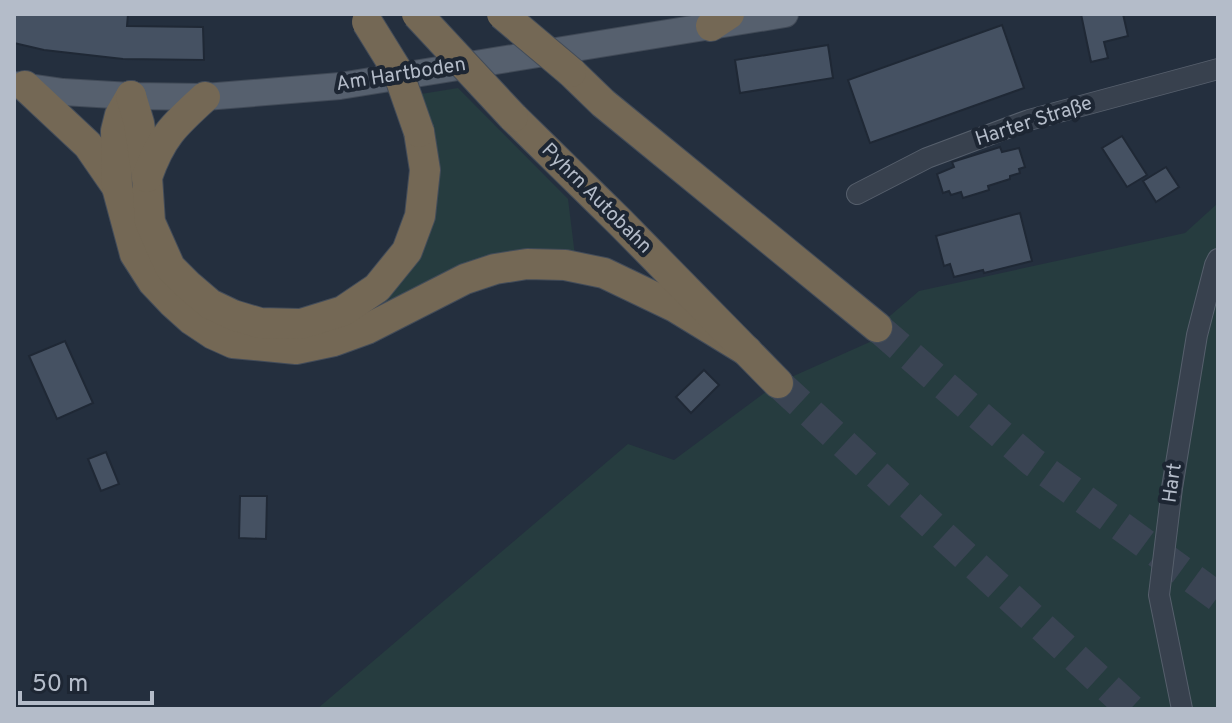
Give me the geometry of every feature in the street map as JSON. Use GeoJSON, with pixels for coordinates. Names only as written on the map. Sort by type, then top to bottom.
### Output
{"type":"FeatureCollection","features":[{"type":"Feature","properties":{"kind":"highway","name":"Pyhrn Autobahn"},"geometry":{"type":"LineString","coordinates":[[417,14],[513,117],[778,383]]}},
{"type":"Feature","properties":{"kind":"highway"},"geometry":{"type":"LineString","coordinates":[[502,14],[603,103],[877,327]]}},
{"type":"Feature","properties":{"kind":"highway"},"geometry":{"type":"LineString","coordinates":[[531,14],[571,72]]}},
{"type":"Feature","properties":{"kind":"highway"},"geometry":{"type":"LineString","coordinates":[[131,96],[139,123],[150,222],[170,267],[210,304],[260,323],[301,324],[343,311],[377,288],[407,251],[420,216],[425,170],[419,132],[398,72],[365,18]]}},
{"type":"Feature","properties":{"kind":"highway"},"geometry":{"type":"LineString","coordinates":[[19,85],[88,145],[117,187]]}},
{"type":"Feature","properties":{"kind":"highway"},"geometry":{"type":"LineString","coordinates":[[131,96],[120,115],[116,131],[117,187],[135,254],[153,282],[192,320],[233,343],[296,349],[334,341],[367,329],[465,279],[495,269],[527,264],[565,265],[604,273],[675,307],[747,351]]}},
{"type":"Feature","properties":{"kind":"highway"},"geometry":{"type":"LineString","coordinates":[[147,177],[156,152],[169,131],[205,97]]}},
{"type":"Feature","properties":{"kind":"main road","name":"Am Hartboden"},"geometry":{"type":"LineString","coordinates":[[19,85],[63,92],[205,97],[340,86],[720,20],[785,14]]}},
{"type":"Feature","properties":{"kind":"street","name":"Harter Straße"},"geometry":{"type":"LineString","coordinates":[[857,194],[927,158],[1029,120],[1218,69]]}},
{"type":"Feature","properties":{"kind":"street","name":"Hart"},"geometry":{"type":"LineString","coordinates":[[1182,709],[1159,595],[1172,488],[1197,335],[1218,259]]}},
{"type":"Feature","properties":{"kind":"green space"},"geometry":{"type":"Polygon","coordinates":[[[458,88],[568,199],[575,256],[517,257],[489,262],[446,276],[341,328],[282,337],[253,334],[225,326],[200,313],[177,295],[158,273],[143,245],[132,211],[138,209],[156,255],[185,294],[213,315],[245,328],[279,333],[312,330],[345,321],[375,304],[400,281],[419,252],[430,222],[434,192],[431,130],[421,94],[458,88]]]}},
{"type":"Feature","properties":{"kind":"green space"},"geometry":{"type":"Polygon","coordinates":[[[1218,203],[1218,709],[317,709],[628,444],[674,460],[778,383],[872,341],[877,327],[919,291],[1185,233],[1218,203]]]}},
{"type":"Feature","properties":{"kind":"building"},"geometry":{"type":"Polygon","coordinates":[[[14,14],[128,14],[127,26],[203,27],[204,60],[123,59],[44,50],[14,43],[14,14]]]}},
{"type":"Feature","properties":{"kind":"building"},"geometry":{"type":"Polygon","coordinates":[[[1081,14],[1123,14],[1128,36],[1104,42],[1108,58],[1091,62],[1081,14]]]}},
{"type":"Feature","properties":{"kind":"building"},"geometry":{"type":"Polygon","coordinates":[[[1002,25],[1024,88],[870,143],[848,80],[1002,25]]]}},
{"type":"Feature","properties":{"kind":"building"},"geometry":{"type":"Polygon","coordinates":[[[828,45],[833,78],[740,93],[735,60],[828,45]]]}},
{"type":"Feature","properties":{"kind":"building"},"geometry":{"type":"Polygon","coordinates":[[[1122,136],[1147,175],[1127,187],[1102,148],[1122,136]]]}},
{"type":"Feature","properties":{"kind":"building"},"geometry":{"type":"Polygon","coordinates":[[[1000,147],[1002,152],[1019,148],[1025,167],[1019,169],[1020,173],[988,186],[989,190],[963,198],[961,192],[951,195],[949,191],[943,193],[937,174],[954,167],[952,162],[1000,147]]]}},
{"type":"Feature","properties":{"kind":"building"},"geometry":{"type":"Polygon","coordinates":[[[1166,167],[1179,187],[1156,202],[1143,181],[1166,167]]]}},
{"type":"Feature","properties":{"kind":"building"},"geometry":{"type":"Polygon","coordinates":[[[1020,213],[1032,261],[954,277],[950,264],[944,266],[936,236],[1020,213]]]}},
{"type":"Feature","properties":{"kind":"building"},"geometry":{"type":"Polygon","coordinates":[[[65,341],[93,403],[57,419],[29,356],[65,341]]]}},
{"type":"Feature","properties":{"kind":"building"},"geometry":{"type":"Polygon","coordinates":[[[704,370],[719,385],[691,413],[676,397],[704,370]]]}},
{"type":"Feature","properties":{"kind":"building"},"geometry":{"type":"Polygon","coordinates":[[[106,452],[119,484],[101,491],[88,459],[106,452]]]}},
{"type":"Feature","properties":{"kind":"building"},"geometry":{"type":"Polygon","coordinates":[[[240,496],[267,496],[266,539],[239,538],[240,496]]]}},
{"type":"Feature","properties":{"kind":"tunnel"},"geometry":{"type":"LineString","coordinates":[[877,327],[1033,462],[1218,597]]}},
{"type":"Feature","properties":{"kind":"tunnel"},"geometry":{"type":"LineString","coordinates":[[778,383],[1131,709]]}}]}
